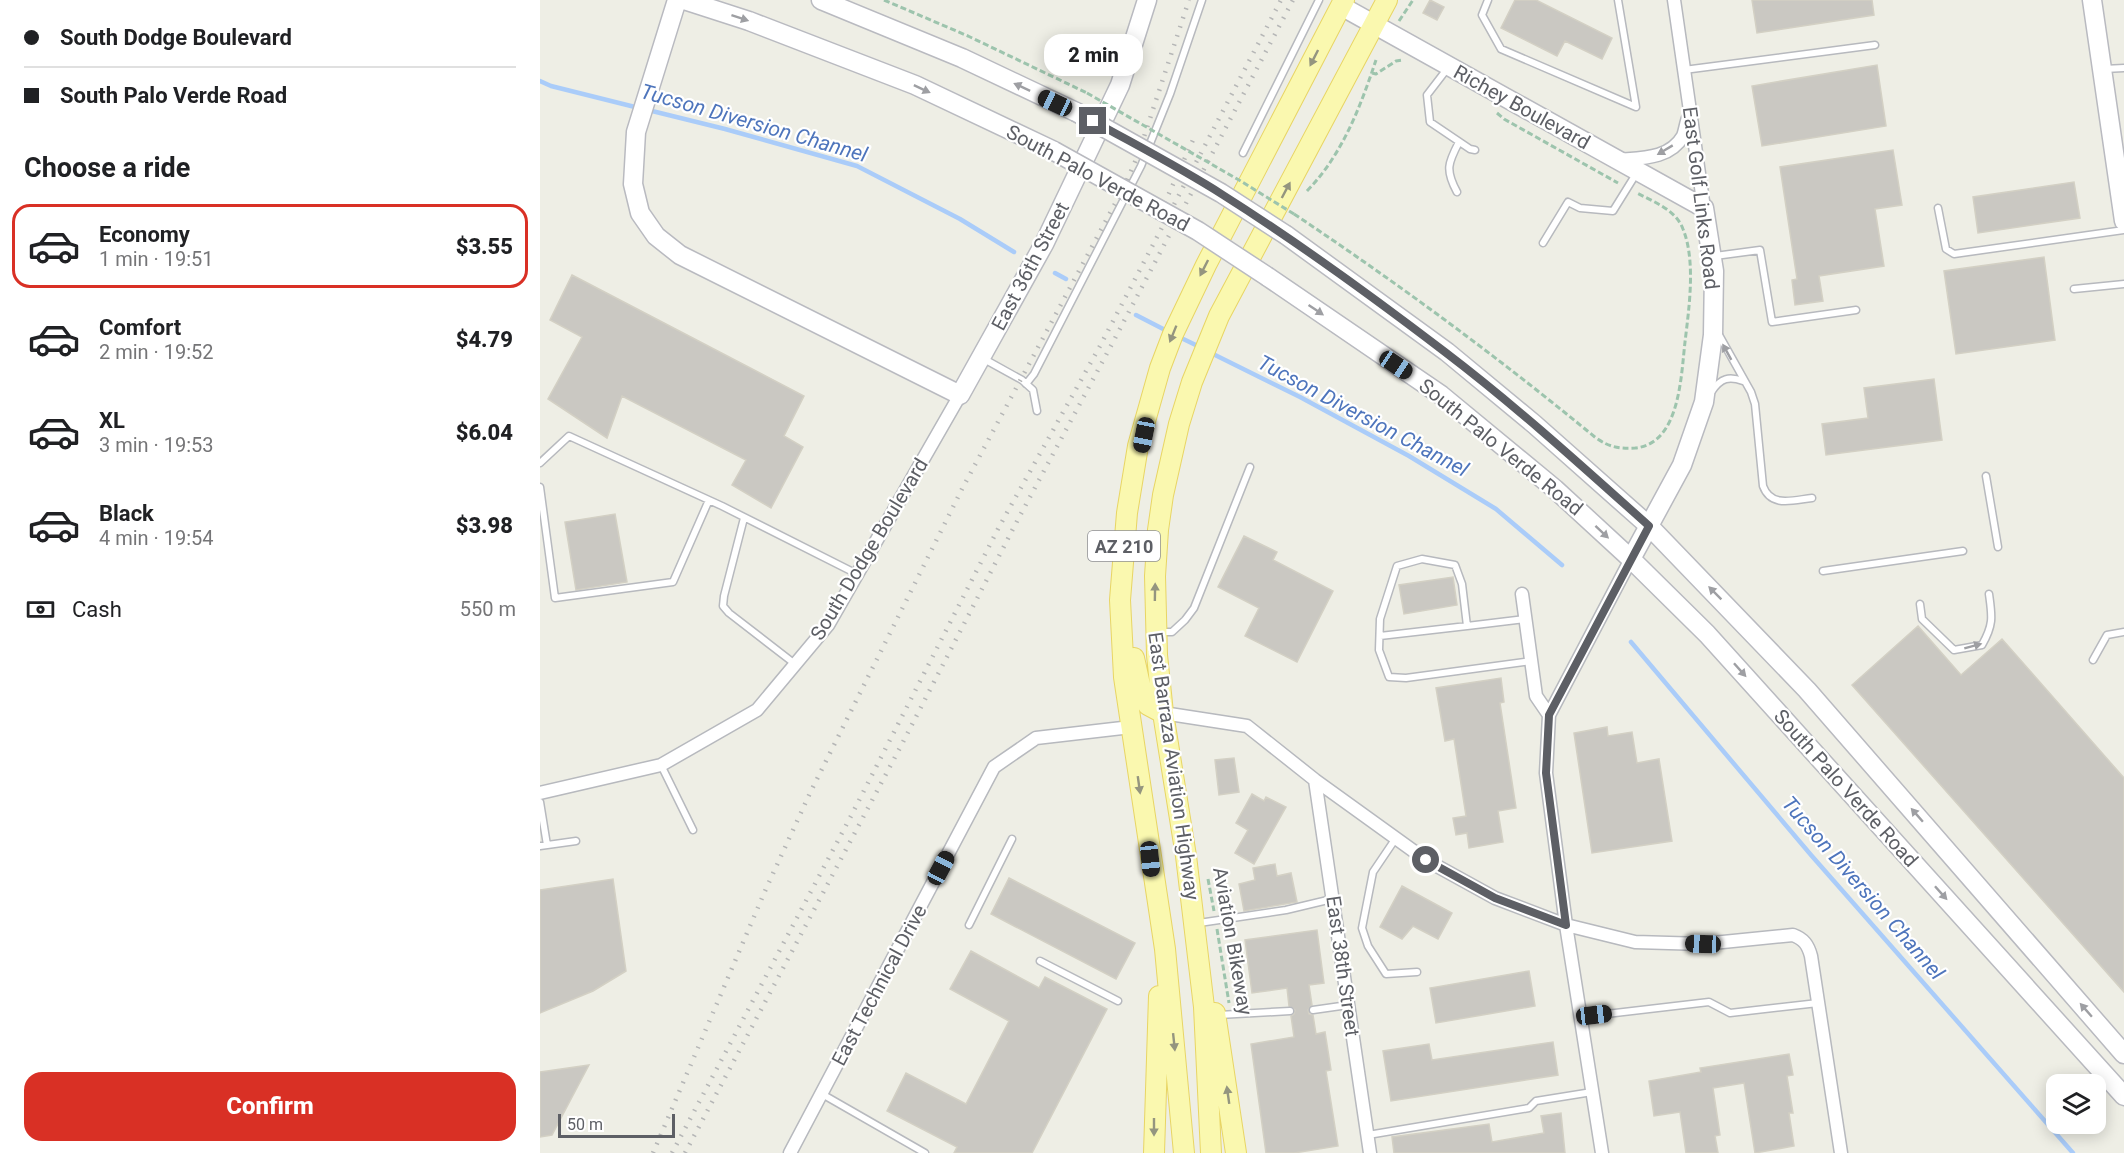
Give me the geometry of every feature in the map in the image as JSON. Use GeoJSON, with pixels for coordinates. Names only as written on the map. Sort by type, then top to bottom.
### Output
{"type":"FeatureCollection","features":[{"type":"Feature","properties":{"kind":"main road"},"geometry":{"type":"LineString","coordinates":[[677,0],[636,132],[633,184],[640,213],[656,236],[680,255],[960,394]]}},
{"type":"Feature","properties":{"kind":"main road","name":"South Palo Verde Road"},"geometry":{"type":"LineString","coordinates":[[684,0],[749,21],[915,85],[1054,151],[1198,231],[1441,395],[1555,489],[1631,559],[1707,634],[2124,1096]]}},
{"type":"Feature","properties":{"kind":"main road","name":"South Palo Verde Road"},"geometry":{"type":"LineString","coordinates":[[821,0],[962,58],[1076,112],[1221,193],[1286,235],[1447,352],[1534,424],[1649,526],[1807,690],[2124,1054]]}},
{"type":"Feature","properties":{"kind":"main road","name":"East 36th Street"},"geometry":{"type":"LineString","coordinates":[[960,394],[1044,244],[1120,85],[1147,0]]}},
{"type":"Feature","properties":{"kind":"main road","name":"AZ 210"},"geometry":{"type":"LineString","coordinates":[[1374,24],[1388,0]]}},
{"type":"Feature","properties":{"kind":"main road"},"geometry":{"type":"LineString","coordinates":[[2092,0],[2124,221]]}},
{"type":"Feature","properties":{"kind":"main road","name":"Richey Boulevard"},"geometry":{"type":"LineString","coordinates":[[1342,3],[1374,24],[1704,208]]}},
{"type":"Feature","properties":{"kind":"main road","name":"East Barraza Aviation Highway"},"geometry":{"type":"LineString","coordinates":[[1184,1153],[1165,949],[1124,677],[1120,600],[1132,474],[1160,368],[1188,301],[1342,3]]}},
{"type":"Feature","properties":{"kind":"main road","name":"East Barraza Aviation Highway"},"geometry":{"type":"LineString","coordinates":[[1211,1153],[1204,1007],[1186,856],[1163,713],[1155,632],[1155,576],[1161,507],[1177,434],[1192,382],[1219,316],[1374,24]]}},
{"type":"Feature","properties":{"kind":"main road","name":"East Golf Links Road"},"geometry":{"type":"LineString","coordinates":[[1631,559],[1682,465],[1704,402],[1713,321],[1714,271],[1704,208]]}},
{"type":"Feature","properties":{"kind":"main road"},"geometry":{"type":"LineString","coordinates":[[1150,402],[1132,510],[1130,590],[1137,678],[1148,705],[1163,713]]}},
{"type":"Feature","properties":{"kind":"main road"},"geometry":{"type":"LineString","coordinates":[[1186,856],[1207,922],[1223,1015],[1236,1153]]}},
{"type":"Feature","properties":{"kind":"main road"},"geometry":{"type":"LineString","coordinates":[[1150,859],[1158,934],[1160,993],[1154,1153]]}},
{"type":"Feature","properties":{"kind":"street","name":"East Golf Links Road"},"geometry":{"type":"LineString","coordinates":[[1674,0],[1704,208]]}},
{"type":"Feature","properties":{"kind":"street"},"geometry":{"type":"LineString","coordinates":[[1617,160],[1650,158],[1666,152],[1682,137],[1689,111]]}},
{"type":"Feature","properties":{"kind":"street","name":"South Dodge Boulevard"},"geometry":{"type":"LineString","coordinates":[[540,793],[661,765],[757,710],[828,626],[960,394]]}},
{"type":"Feature","properties":{"kind":"street"},"geometry":{"type":"LineString","coordinates":[[1602,1153],[1566,925],[1546,773],[1549,715],[1631,559]]}},
{"type":"Feature","properties":{"kind":"street"},"geometry":{"type":"LineString","coordinates":[[1522,594],[1536,696],[1549,715]]}},
{"type":"Feature","properties":{"kind":"street"},"geometry":{"type":"LineString","coordinates":[[1163,713],[1247,726],[1315,780],[1426,860],[1495,898],[1566,925],[1635,942],[1703,944],[1793,935],[1800,938],[1808,945],[1812,956],[1841,1153]]}},
{"type":"Feature","properties":{"kind":"street","name":"East Technical Drive"},"geometry":{"type":"LineString","coordinates":[[790,1153],[994,768],[1036,738],[1131,727]]}},
{"type":"Feature","properties":{"kind":"street","name":"East 38th Street"},"geometry":{"type":"LineString","coordinates":[[1315,780],[1370,1153]]}},
{"type":"Feature","properties":{"kind":"lane"},"geometry":{"type":"LineString","coordinates":[[1026,384],[1034,374],[1141,166],[1170,94],[1202,0]]}},
{"type":"Feature","properties":{"kind":"lane"},"geometry":{"type":"LineString","coordinates":[[1243,153],[1318,0]]}},
{"type":"Feature","properties":{"kind":"lane"},"geometry":{"type":"LineString","coordinates":[[1488,0],[1482,15],[1501,49],[1636,107],[1618,0]]}},
{"type":"Feature","properties":{"kind":"lane"},"geometry":{"type":"LineString","coordinates":[[1684,70],[1875,45]]}},
{"type":"Feature","properties":{"kind":"lane"},"geometry":{"type":"LineString","coordinates":[[1449,66],[1427,96],[1430,122],[1475,150]]}},
{"type":"Feature","properties":{"kind":"lane"},"geometry":{"type":"LineString","coordinates":[[2102,69],[2124,68]]}},
{"type":"Feature","properties":{"kind":"lane"},"geometry":{"type":"LineString","coordinates":[[1457,192],[1450,178],[1449,162],[1459,142]]}},
{"type":"Feature","properties":{"kind":"lane"},"geometry":{"type":"LineString","coordinates":[[1544,243],[1568,202],[1580,208],[1613,211],[1638,171]]}},
{"type":"Feature","properties":{"kind":"lane"},"geometry":{"type":"LineString","coordinates":[[1938,208],[1946,249],[1954,254],[2124,230]]}},
{"type":"Feature","properties":{"kind":"lane"},"geometry":{"type":"LineString","coordinates":[[1712,256],[1760,250],[1772,322],[1856,310]]}},
{"type":"Feature","properties":{"kind":"lane"},"geometry":{"type":"LineString","coordinates":[[2074,289],[2124,284]]}},
{"type":"Feature","properties":{"kind":"lane"},"geometry":{"type":"LineString","coordinates":[[1713,321],[1722,344],[1751,392],[1756,408],[1762,486],[1766,495],[1776,501],[1812,498]]}},
{"type":"Feature","properties":{"kind":"lane"},"geometry":{"type":"LineString","coordinates":[[981,357],[1033,390],[1037,411]]}},
{"type":"Feature","properties":{"kind":"lane"},"geometry":{"type":"LineString","coordinates":[[1704,402],[1718,382],[1732,377],[1744,382]]}},
{"type":"Feature","properties":{"kind":"lane"},"geometry":{"type":"LineString","coordinates":[[540,463],[569,436],[709,500],[857,573]]}},
{"type":"Feature","properties":{"kind":"lane"},"geometry":{"type":"LineString","coordinates":[[1155,632],[1172,632],[1185,621],[1194,608],[1250,467]]}},
{"type":"Feature","properties":{"kind":"lane"},"geometry":{"type":"LineString","coordinates":[[1986,476],[1998,547]]}},
{"type":"Feature","properties":{"kind":"lane"},"geometry":{"type":"LineString","coordinates":[[540,487],[555,598],[673,582],[709,500]]}},
{"type":"Feature","properties":{"kind":"lane"},"geometry":{"type":"LineString","coordinates":[[744,518],[723,606],[795,664]]}},
{"type":"Feature","properties":{"kind":"lane"},"geometry":{"type":"LineString","coordinates":[[1822,571],[1963,551]]}},
{"type":"Feature","properties":{"kind":"lane"},"geometry":{"type":"LineString","coordinates":[[1467,626],[1462,584],[1455,566],[1422,558],[1397,566],[1380,619],[1379,650],[1389,677],[1406,678],[1531,662]]}},
{"type":"Feature","properties":{"kind":"lane"},"geometry":{"type":"LineString","coordinates":[[1920,604],[1922,620],[1954,650],[1982,645],[1991,629],[1989,594]]}},
{"type":"Feature","properties":{"kind":"lane"},"geometry":{"type":"LineString","coordinates":[[1380,636],[1525,619]]}},
{"type":"Feature","properties":{"kind":"lane"},"geometry":{"type":"LineString","coordinates":[[2093,660],[2107,635],[2124,632]]}},
{"type":"Feature","properties":{"kind":"lane"},"geometry":{"type":"LineString","coordinates":[[661,765],[693,830]]}},
{"type":"Feature","properties":{"kind":"lane"},"geometry":{"type":"LineString","coordinates":[[540,802],[543,846],[576,841]]}},
{"type":"Feature","properties":{"kind":"lane"},"geometry":{"type":"LineString","coordinates":[[1395,838],[1373,872],[1362,928],[1368,946],[1386,974],[1417,972]]}},
{"type":"Feature","properties":{"kind":"lane"},"geometry":{"type":"LineString","coordinates":[[969,925],[1012,839]]}},
{"type":"Feature","properties":{"kind":"lane"},"geometry":{"type":"LineString","coordinates":[[1207,922],[1286,910],[1333,899]]}},
{"type":"Feature","properties":{"kind":"lane"},"geometry":{"type":"LineString","coordinates":[[1040,961],[1118,1001]]}},
{"type":"Feature","properties":{"kind":"lane"},"geometry":{"type":"LineString","coordinates":[[1581,1017],[1709,1002],[1730,1013],[1818,1003]]}},
{"type":"Feature","properties":{"kind":"lane"},"geometry":{"type":"LineString","coordinates":[[1313,1010],[1348,1005]]}},
{"type":"Feature","properties":{"kind":"lane"},"geometry":{"type":"LineString","coordinates":[[1223,1015],[1290,1011]]}},
{"type":"Feature","properties":{"kind":"lane"},"geometry":{"type":"LineString","coordinates":[[1368,1135],[1529,1108],[1536,1101],[1592,1092]]}},
{"type":"Feature","properties":{"kind":"lane"},"geometry":{"type":"LineString","coordinates":[[822,1094],[925,1153]]}},
{"type":"Feature","properties":{"kind":"path"},"geometry":{"type":"LineString","coordinates":[[884,0],[968,36],[1087,93],[1239,180],[1377,269],[1466,334],[1596,438],[1608,446],[1622,449],[1647,446],[1657,438],[1672,417],[1681,377],[1689,306],[1689,262],[1683,228],[1677,218],[1666,208],[1644,196]]}},
{"type":"Feature","properties":{"kind":"path"},"geometry":{"type":"LineString","coordinates":[[1404,14],[1413,0]]}},
{"type":"Feature","properties":{"kind":"path"},"geometry":{"type":"LineString","coordinates":[[1302,196],[1324,173],[1349,132],[1372,73],[1376,74],[1396,61],[1407,62]]}},
{"type":"Feature","properties":{"kind":"path"},"geometry":{"type":"LineString","coordinates":[[1293,215],[1296,206]]}},
{"type":"Feature","properties":{"kind":"path","name":"Aviation Bikeway"},"geometry":{"type":"LineString","coordinates":[[1207,874],[1207,922],[1223,1015]]}},
{"type":"Feature","properties":{"kind":"building"},"geometry":{"type":"Polygon","coordinates":[[[1430,0],[1444,7],[1437,20],[1423,13],[1430,0]]]}},
{"type":"Feature","properties":{"kind":"building"},"geometry":{"type":"Polygon","coordinates":[[[1515,0],[1536,0],[1612,38],[1602,59],[1565,41],[1557,56],[1501,28],[1515,0]]]}},
{"type":"Feature","properties":{"kind":"building"},"geometry":{"type":"Polygon","coordinates":[[[1752,0],[1872,0],[1874,15],[1757,33],[1752,0]]]}},
{"type":"Feature","properties":{"kind":"building"},"geometry":{"type":"Polygon","coordinates":[[[1877,65],[1886,126],[1762,146],[1752,86],[1877,65]]]}},
{"type":"Feature","properties":{"kind":"building"},"geometry":{"type":"Polygon","coordinates":[[[1893,150],[1902,205],[1875,209],[1884,266],[1819,276],[1823,301],[1795,305],[1792,280],[1797,279],[1780,167],[1893,150]]]}},
{"type":"Feature","properties":{"kind":"building"},"geometry":{"type":"Polygon","coordinates":[[[2074,182],[2080,218],[1978,233],[1973,197],[2074,182]]]}},
{"type":"Feature","properties":{"kind":"building"},"geometry":{"type":"Polygon","coordinates":[[[2044,257],[2055,340],[1956,354],[1944,271],[2044,257]]]}},
{"type":"Feature","properties":{"kind":"building"},"geometry":{"type":"Polygon","coordinates":[[[572,275],[804,396],[784,436],[803,447],[771,508],[732,485],[746,460],[622,396],[607,438],[548,399],[582,337],[550,320],[572,275]]]}},
{"type":"Feature","properties":{"kind":"building"},"geometry":{"type":"Polygon","coordinates":[[[1934,379],[1942,440],[1826,455],[1822,424],[1868,418],[1864,388],[1934,379]]]}},
{"type":"Feature","properties":{"kind":"building"},"geometry":{"type":"Polygon","coordinates":[[[615,514],[627,582],[576,590],[565,522],[615,514]]]}},
{"type":"Feature","properties":{"kind":"building"},"geometry":{"type":"Polygon","coordinates":[[[1244,536],[1277,552],[1273,560],[1333,591],[1297,662],[1245,636],[1259,608],[1218,587],[1244,536]]]}},
{"type":"Feature","properties":{"kind":"building"},"geometry":{"type":"Polygon","coordinates":[[[1453,577],[1457,605],[1404,614],[1399,585],[1453,577]]]}},
{"type":"Feature","properties":{"kind":"building"},"geometry":{"type":"Polygon","coordinates":[[[1918,626],[1961,675],[2002,639],[2124,778],[2124,992],[1852,685],[1918,626]]]}},
{"type":"Feature","properties":{"kind":"building"},"geometry":{"type":"Polygon","coordinates":[[[1501,678],[1504,702],[1500,703],[1516,808],[1498,811],[1503,842],[1469,848],[1467,833],[1456,835],[1453,818],[1466,816],[1454,739],[1445,741],[1436,688],[1501,678]]]}},
{"type":"Feature","properties":{"kind":"building"},"geometry":{"type":"Polygon","coordinates":[[[1607,727],[1608,736],[1632,732],[1637,763],[1659,759],[1672,841],[1592,853],[1574,733],[1607,727]]]}},
{"type":"Feature","properties":{"kind":"building"},"geometry":{"type":"Polygon","coordinates":[[[1234,758],[1239,792],[1219,795],[1215,760],[1234,758]]]}},
{"type":"Feature","properties":{"kind":"building"},"geometry":{"type":"Polygon","coordinates":[[[1252,794],[1264,801],[1266,797],[1286,807],[1254,864],[1235,853],[1248,830],[1236,823],[1252,794]]]}},
{"type":"Feature","properties":{"kind":"building"},"geometry":{"type":"Polygon","coordinates":[[[1275,864],[1277,876],[1291,873],[1297,902],[1244,911],[1239,884],[1255,880],[1253,868],[1275,864]]]}},
{"type":"Feature","properties":{"kind":"building"},"geometry":{"type":"Polygon","coordinates":[[[1009,878],[1135,943],[1116,979],[991,914],[1009,878]]]}},
{"type":"Feature","properties":{"kind":"building"},"geometry":{"type":"Polygon","coordinates":[[[613,879],[626,971],[593,991],[540,1013],[540,890],[613,879]]]}},
{"type":"Feature","properties":{"kind":"building"},"geometry":{"type":"Polygon","coordinates":[[[1402,886],[1452,913],[1438,939],[1413,926],[1402,939],[1380,927],[1402,886]]]}},
{"type":"Feature","properties":{"kind":"building"},"geometry":{"type":"Polygon","coordinates":[[[1317,930],[1324,983],[1309,985],[1312,1005],[1308,1010],[1309,1014],[1313,1015],[1316,1034],[1325,1032],[1331,1070],[1326,1071],[1338,1146],[1294,1153],[1266,1153],[1251,1044],[1294,1037],[1291,1016],[1295,1010],[1289,1006],[1287,988],[1252,993],[1245,940],[1317,930]]]}},
{"type":"Feature","properties":{"kind":"building"},"geometry":{"type":"Polygon","coordinates":[[[971,951],[1039,988],[1045,977],[1107,1009],[1032,1153],[954,1153],[957,1147],[887,1111],[906,1073],[966,1104],[1009,1021],[950,989],[971,951]]]}},
{"type":"Feature","properties":{"kind":"building"},"geometry":{"type":"Polygon","coordinates":[[[1529,971],[1535,1006],[1436,1023],[1430,988],[1529,971]]]}},
{"type":"Feature","properties":{"kind":"building"},"geometry":{"type":"Polygon","coordinates":[[[1553,1042],[1558,1075],[1391,1101],[1383,1051],[1429,1044],[1432,1060],[1553,1042]]]}},
{"type":"Feature","properties":{"kind":"building"},"geometry":{"type":"Polygon","coordinates":[[[1789,1054],[1793,1075],[1787,1076],[1793,1113],[1789,1113],[1794,1146],[1755,1153],[1744,1083],[1713,1088],[1720,1135],[1715,1136],[1718,1153],[1686,1153],[1680,1112],[1654,1116],[1649,1081],[1701,1072],[1700,1068],[1789,1054]]]}},
{"type":"Feature","properties":{"kind":"building"},"geometry":{"type":"Polygon","coordinates":[[[589,1065],[552,1135],[540,1137],[540,1072],[589,1065]]]}},
{"type":"Feature","properties":{"kind":"building"},"geometry":{"type":"Polygon","coordinates":[[[1561,1113],[1565,1153],[1394,1153],[1392,1137],[1489,1124],[1492,1142],[1544,1133],[1541,1116],[1561,1113]]]}},
{"type":"Feature","properties":{"kind":"waterway","name":"Tucson Diversion Channel"},"geometry":{"type":"LineString","coordinates":[[540,81],[551,86],[639,108]]}},
{"type":"Feature","properties":{"kind":"waterway","name":"Tucson Diversion Channel"},"geometry":{"type":"LineString","coordinates":[[648,110],[857,166],[960,219],[1014,252]]}},
{"type":"Feature","properties":{"kind":"waterway"},"geometry":{"type":"LineString","coordinates":[[1055,273],[1066,279]]}},
{"type":"Feature","properties":{"kind":"waterway","name":"Tucson Diversion Channel"},"geometry":{"type":"LineString","coordinates":[[1136,315],[1169,332]]}},
{"type":"Feature","properties":{"kind":"waterway","name":"Tucson Diversion Channel"},"geometry":{"type":"LineString","coordinates":[[1177,336],[1202,348]]}},
{"type":"Feature","properties":{"kind":"waterway","name":"Tucson Diversion Channel"},"geometry":{"type":"LineString","coordinates":[[1209,352],[1300,397],[1409,456],[1496,509],[1562,565]]}},
{"type":"Feature","properties":{"kind":"waterway","name":"Tucson Diversion Channel"},"geometry":{"type":"LineString","coordinates":[[1631,642],[1811,855],[2073,1153]]}},
{"type":"Feature","properties":{"kind":"railway"},"geometry":{"type":"LineString","coordinates":[[653,1153],[765,891],[810,793],[962,489],[1124,187],[1138,155],[1189,0]]}},
{"type":"Feature","properties":{"kind":"railway"},"geometry":{"type":"LineString","coordinates":[[672,1153],[851,816],[999,527],[1100,346],[1281,0]]}},
{"type":"Feature","properties":{"kind":"railway"},"geometry":{"type":"LineString","coordinates":[[685,1153],[1293,0]]}},
{"type":"Feature","properties":{"kind":"railway"},"geometry":{"type":"LineString","coordinates":[[1157,220],[1193,140]]}},
{"type":"Feature","properties":{"kind":"route"},"geometry":{"type":"LineString","coordinates":[[1093,121],[1221,193],[1286,235],[1447,352],[1534,424],[1649,526],[1549,715],[1546,773],[1566,925],[1495,898],[1426,860]]}}]}
